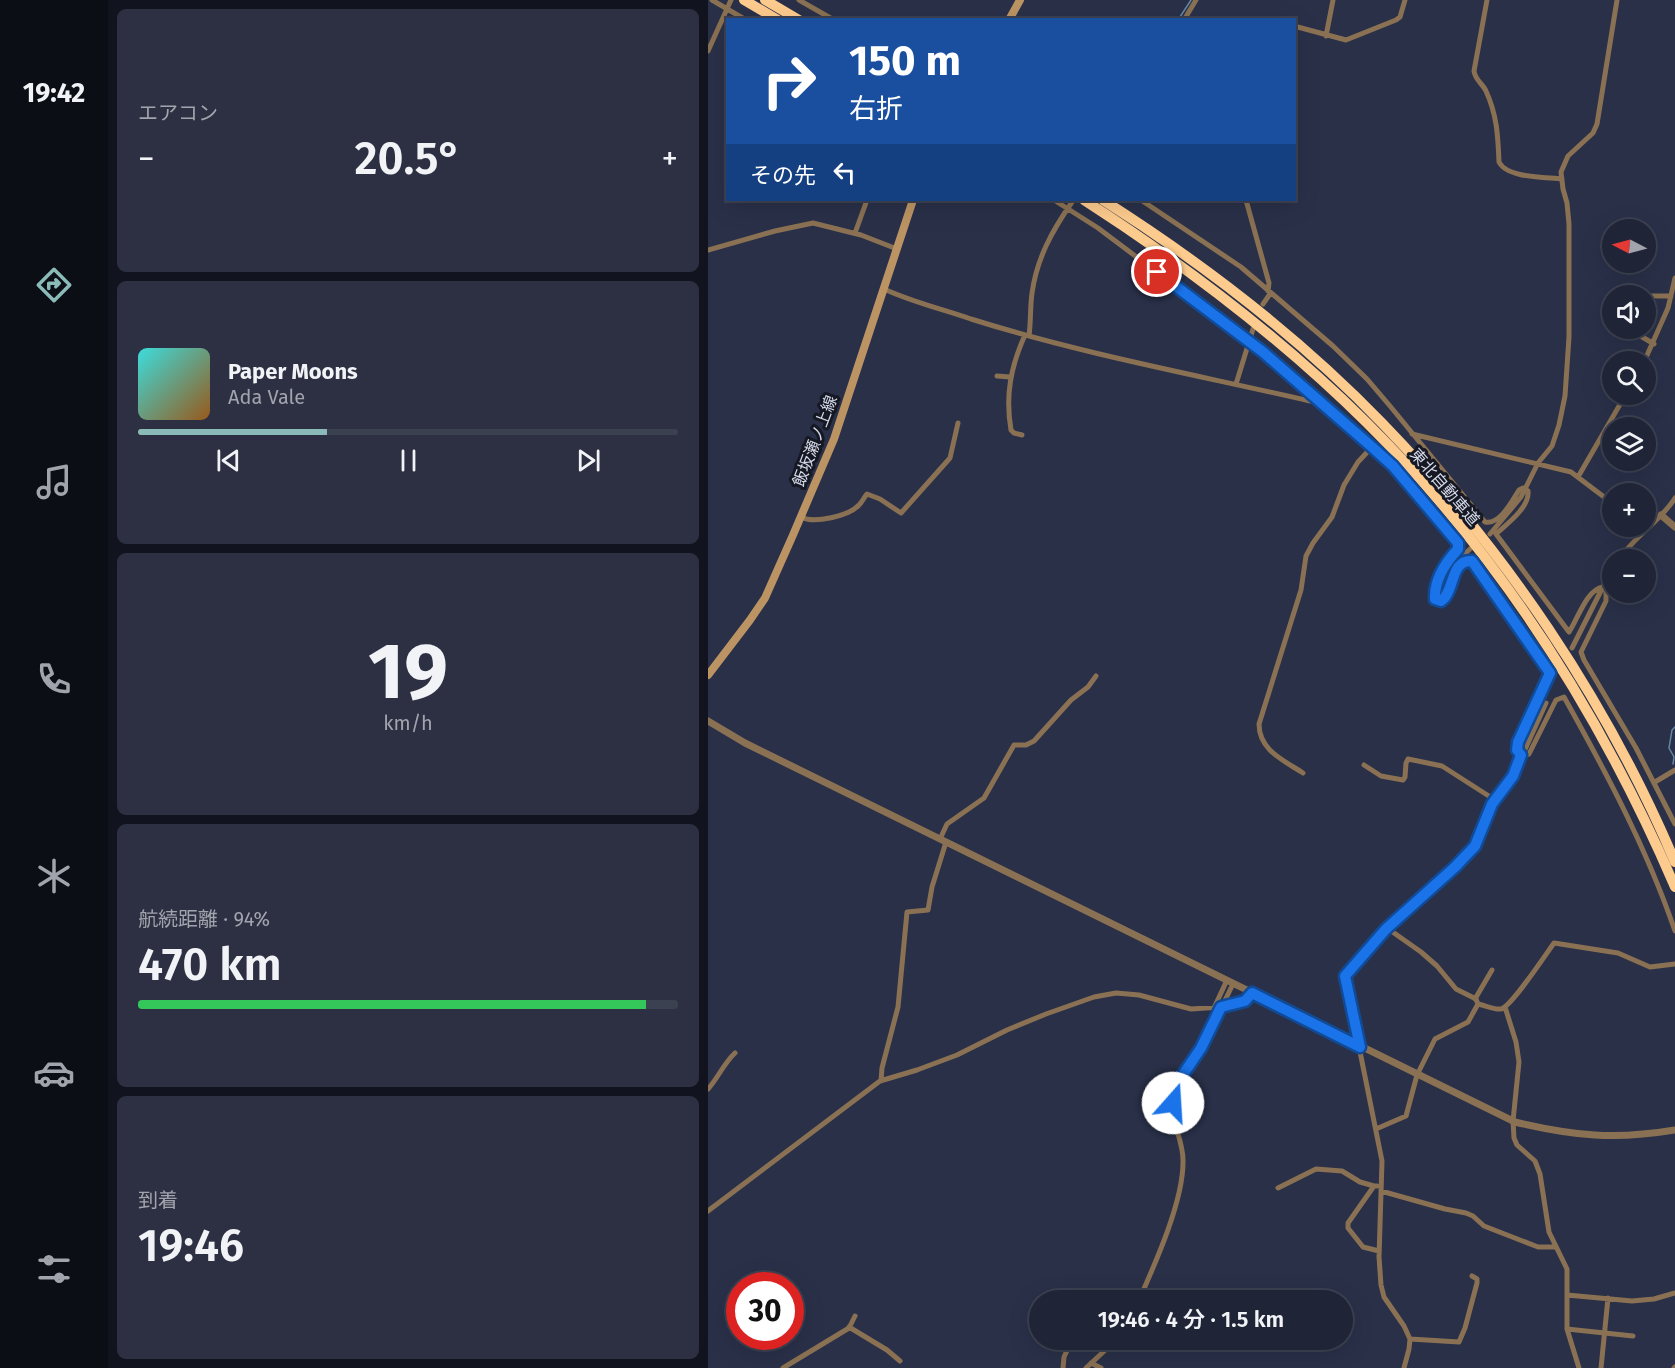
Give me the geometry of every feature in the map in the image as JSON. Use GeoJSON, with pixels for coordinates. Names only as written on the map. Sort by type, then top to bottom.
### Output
{"type":"FeatureCollection","features":[{"type":"Feature","properties":{"kind":"highway"},"geometry":{"type":"LineString","coordinates":[[744,0],[775,18]]}},
{"type":"Feature","properties":{"kind":"highway"},"geometry":{"type":"LineString","coordinates":[[765,0],[796,18]]}},
{"type":"Feature","properties":{"kind":"highway","name":"東北自動車道"},"geometry":{"type":"LineString","coordinates":[[1085,201],[1170,258],[1272,336],[1367,423],[1448,512],[1506,586],[1576,691],[1631,790],[1675,887]]}},
{"type":"Feature","properties":{"kind":"highway","name":"東北自動車道"},"geometry":{"type":"LineString","coordinates":[[1104,201],[1225,286],[1305,351],[1382,423],[1455,503],[1513,578],[1585,686],[1633,774],[1675,862]]}},
{"type":"Feature","properties":{"kind":"main road"},"geometry":{"type":"LineString","coordinates":[[1011,18],[1020,0]]}},
{"type":"Feature","properties":{"kind":"main road","name":"飯坂瀬ノ上線"},"geometry":{"type":"LineString","coordinates":[[708,675],[765,598],[801,517],[834,439],[913,201]]}},
{"type":"Feature","properties":{"kind":"street"},"geometry":{"type":"LineString","coordinates":[[712,0],[743,18]]}},
{"type":"Feature","properties":{"kind":"street"},"geometry":{"type":"LineString","coordinates":[[708,51],[731,0]]}},
{"type":"Feature","properties":{"kind":"street"},"geometry":{"type":"LineString","coordinates":[[799,0],[830,18]]}},
{"type":"Feature","properties":{"kind":"street"},"geometry":{"type":"LineString","coordinates":[[1185,18],[1196,0]]}},
{"type":"Feature","properties":{"kind":"street"},"geometry":{"type":"LineString","coordinates":[[1326,36],[1333,0]]}},
{"type":"Feature","properties":{"kind":"street"},"geometry":{"type":"LineString","coordinates":[[1296,27],[1346,40],[1396,20],[1400,17],[1405,0]]}},
{"type":"Feature","properties":{"kind":"street"},"geometry":{"type":"LineString","coordinates":[[1487,0],[1474,71],[1475,76],[1486,89],[1497,124],[1501,167],[1511,173],[1562,179]]}},
{"type":"Feature","properties":{"kind":"street"},"geometry":{"type":"LineString","coordinates":[[1490,534],[1509,513],[1538,463],[1555,440],[1565,396],[1568,369],[1569,224],[1562,167],[1568,156],[1593,133],[1597,124],[1617,0]]}},
{"type":"Feature","properties":{"kind":"street"},"geometry":{"type":"LineString","coordinates":[[855,233],[867,201]]}},
{"type":"Feature","properties":{"kind":"street"},"geometry":{"type":"LineString","coordinates":[[1056,201],[1098,228],[1249,341],[1393,466],[1458,543],[1458,549],[1442,569],[1434,595],[1438,601]]}},
{"type":"Feature","properties":{"kind":"street"},"geometry":{"type":"LineString","coordinates":[[1142,201],[1241,267],[1315,330],[1367,379],[1485,522],[1494,521],[1519,490],[1525,489]]}},
{"type":"Feature","properties":{"kind":"street"},"geometry":{"type":"LineString","coordinates":[[1246,201],[1269,283],[1269,292],[1263,304]]}},
{"type":"Feature","properties":{"kind":"street"},"geometry":{"type":"LineString","coordinates":[[1022,435],[1011,430],[1008,406],[1010,377],[1027,335],[1038,263],[1047,240],[1072,202]]}},
{"type":"Feature","properties":{"kind":"street"},"geometry":{"type":"LineString","coordinates":[[708,250],[813,223],[855,233],[897,249]]}},
{"type":"Feature","properties":{"kind":"street"},"geometry":{"type":"LineString","coordinates":[[1650,351],[1671,296],[1675,278]]}},
{"type":"Feature","properties":{"kind":"street"},"geometry":{"type":"LineString","coordinates":[[884,289],[900,296],[1064,345],[1310,401],[1318,400]]}},
{"type":"Feature","properties":{"kind":"street"},"geometry":{"type":"LineString","coordinates":[[1656,296],[1671,296]]}},
{"type":"Feature","properties":{"kind":"street"},"geometry":{"type":"LineString","coordinates":[[1236,384],[1253,329]]}},
{"type":"Feature","properties":{"kind":"street"},"geometry":{"type":"LineString","coordinates":[[1646,339],[1654,344]]}},
{"type":"Feature","properties":{"kind":"street"},"geometry":{"type":"LineString","coordinates":[[997,376],[1010,377]]}},
{"type":"Feature","properties":{"kind":"street"},"geometry":{"type":"LineString","coordinates":[[1578,477],[1620,405]]}},
{"type":"Feature","properties":{"kind":"street"},"geometry":{"type":"LineString","coordinates":[[801,517],[823,521],[855,508],[867,494],[880,499],[901,513],[950,458],[958,423]]}},
{"type":"Feature","properties":{"kind":"street"},"geometry":{"type":"LineString","coordinates":[[1412,434],[1570,472],[1602,495]]}},
{"type":"Feature","properties":{"kind":"street"},"geometry":{"type":"LineString","coordinates":[[1302,773],[1267,748],[1260,734],[1260,719],[1298,602],[1306,556],[1332,517],[1344,485],[1358,462],[1372,447]]}},
{"type":"Feature","properties":{"kind":"street"},"geometry":{"type":"LineString","coordinates":[[1525,489],[1529,496],[1524,504],[1512,520],[1496,534],[1569,632],[1590,596],[1596,589],[1602,587]]}},
{"type":"Feature","properties":{"kind":"street"},"geometry":{"type":"LineString","coordinates":[[1656,520],[1675,498]]}},
{"type":"Feature","properties":{"kind":"street"},"geometry":{"type":"LineString","coordinates":[[1661,515],[1675,527]]}},
{"type":"Feature","properties":{"kind":"street"},"geometry":{"type":"LineString","coordinates":[[1628,549],[1638,537]]}},
{"type":"Feature","properties":{"kind":"street"},"geometry":{"type":"LineString","coordinates":[[1438,601],[1450,568],[1470,549]]}},
{"type":"Feature","properties":{"kind":"street"},"geometry":{"type":"LineString","coordinates":[[1438,601],[1445,598],[1458,568],[1467,561],[1472,561],[1549,671],[1518,742],[1517,750],[1521,755]]}},
{"type":"Feature","properties":{"kind":"street"},"geometry":{"type":"LineString","coordinates":[[1572,648],[1602,589]]}},
{"type":"Feature","properties":{"kind":"street"},"geometry":{"type":"LineString","coordinates":[[1605,603],[1581,652],[1655,782],[1675,824]]}},
{"type":"Feature","properties":{"kind":"street"},"geometry":{"type":"LineString","coordinates":[[880,1081],[898,1007],[907,912],[928,910],[947,824],[984,798],[1014,745],[1026,745],[1034,741],[1071,700],[1088,687],[1096,676]]}},
{"type":"Feature","properties":{"kind":"street"},"geometry":{"type":"LineString","coordinates":[[1521,755],[1529,754],[1556,700],[1564,697],[1611,783],[1675,931]]}},
{"type":"Feature","properties":{"kind":"street"},"geometry":{"type":"LineString","coordinates":[[1404,1368],[1410,1339],[1382,1290],[1379,1251],[1382,1161],[1345,976],[1386,928],[1468,855],[1475,846],[1488,812],[1513,776],[1546,703]]}},
{"type":"Feature","properties":{"kind":"street"},"geometry":{"type":"LineString","coordinates":[[708,721],[745,743],[1513,1121],[1573,1134],[1607,1137],[1675,1130]]}},
{"type":"Feature","properties":{"kind":"street"},"geometry":{"type":"LineString","coordinates":[[1364,765],[1381,776],[1403,780],[1408,759],[1442,766],[1495,800]]}},
{"type":"Feature","properties":{"kind":"street"},"geometry":{"type":"LineString","coordinates":[[1655,782],[1675,770]]}},
{"type":"Feature","properties":{"kind":"street"},"geometry":{"type":"LineString","coordinates":[[1386,928],[1421,952],[1437,966],[1456,989],[1476,1001],[1501,1009],[1532,975],[1554,943],[1618,952],[1650,967],[1675,964]]}},
{"type":"Feature","properties":{"kind":"street"},"geometry":{"type":"LineString","coordinates":[[1376,1129],[1406,1116],[1418,1075],[1435,1039],[1468,1022],[1476,1010],[1476,1001],[1492,970]]}},
{"type":"Feature","properties":{"kind":"street"},"geometry":{"type":"LineString","coordinates":[[1143,1290],[1163,1243],[1183,1171],[1182,1149],[1173,1119],[1173,1100],[1176,1088],[1201,1048],[1221,1007],[1230,982]]}},
{"type":"Feature","properties":{"kind":"street"},"geometry":{"type":"LineString","coordinates":[[1214,1008],[1230,982]]}},
{"type":"Feature","properties":{"kind":"street"},"geometry":{"type":"LineString","coordinates":[[708,1211],[880,1081],[957,1055],[1019,1025],[1094,997],[1139,994],[1190,1009],[1221,1007],[1245,1001],[1252,993]]}},
{"type":"Feature","properties":{"kind":"street"},"geometry":{"type":"LineString","coordinates":[[1505,1007],[1516,1042],[1519,1062],[1513,1121],[1515,1142],[1535,1161],[1540,1174],[1548,1225],[1567,1269],[1567,1329],[1579,1368]]}},
{"type":"Feature","properties":{"kind":"street"},"geometry":{"type":"LineString","coordinates":[[708,1089],[735,1053]]}},
{"type":"Feature","properties":{"kind":"street"},"geometry":{"type":"LineString","coordinates":[[1278,1188],[1316,1169],[1342,1171],[1360,1182],[1445,1209],[1473,1215],[1484,1226],[1538,1248],[1556,1247]]}},
{"type":"Feature","properties":{"kind":"street"},"geometry":{"type":"LineString","coordinates":[[1374,1186],[1348,1223],[1348,1228],[1363,1247],[1379,1251]]}},
{"type":"Feature","properties":{"kind":"street"},"geometry":{"type":"LineString","coordinates":[[1410,1339],[1459,1342],[1477,1282],[1472,1275]]}},
{"type":"Feature","properties":{"kind":"street"},"geometry":{"type":"LineString","coordinates":[[1567,1295],[1643,1301],[1675,1293]]}},
{"type":"Feature","properties":{"kind":"street"},"geometry":{"type":"LineString","coordinates":[[1601,1368],[1608,1298]]}},
{"type":"Feature","properties":{"kind":"street"},"geometry":{"type":"LineString","coordinates":[[783,1368],[849,1327],[855,1316]]}},
{"type":"Feature","properties":{"kind":"street"},"geometry":{"type":"LineString","coordinates":[[849,1327],[887,1350],[900,1361]]}},
{"type":"Feature","properties":{"kind":"street"},"geometry":{"type":"LineString","coordinates":[[1567,1329],[1633,1336]]}},
{"type":"Feature","properties":{"kind":"street"},"geometry":{"type":"LineString","coordinates":[[1063,1368],[1067,1350]]}},
{"type":"Feature","properties":{"kind":"street"},"geometry":{"type":"LineString","coordinates":[[1088,1366],[1105,1350]]}},
{"type":"Feature","properties":{"kind":"street"},"geometry":{"type":"LineString","coordinates":[[1088,1366],[1101,1368]]}},
{"type":"Feature","properties":{"kind":"waterway"},"geometry":{"type":"LineString","coordinates":[[1179,18],[1191,0]]}},
{"type":"Feature","properties":{"kind":"waterway"},"geometry":{"type":"LineString","coordinates":[[1673,764],[1674,757],[1669,748],[1672,730],[1675,727]]}},
{"type":"Feature","properties":{"kind":"route"},"geometry":{"type":"LineString","coordinates":[[1157,272],[1263,352],[1393,466],[1459,546],[1442,569],[1434,595],[1435,599],[1441,601],[1445,598],[1455,571],[1461,564],[1469,560],[1474,562],[1550,673],[1518,742],[1517,750],[1521,755],[1513,776],[1492,804],[1475,846],[1468,855],[1386,929],[1345,976],[1360,1047],[1252,993],[1245,1001],[1221,1007],[1201,1048],[1180,1079],[1173,1103]]}}]}
